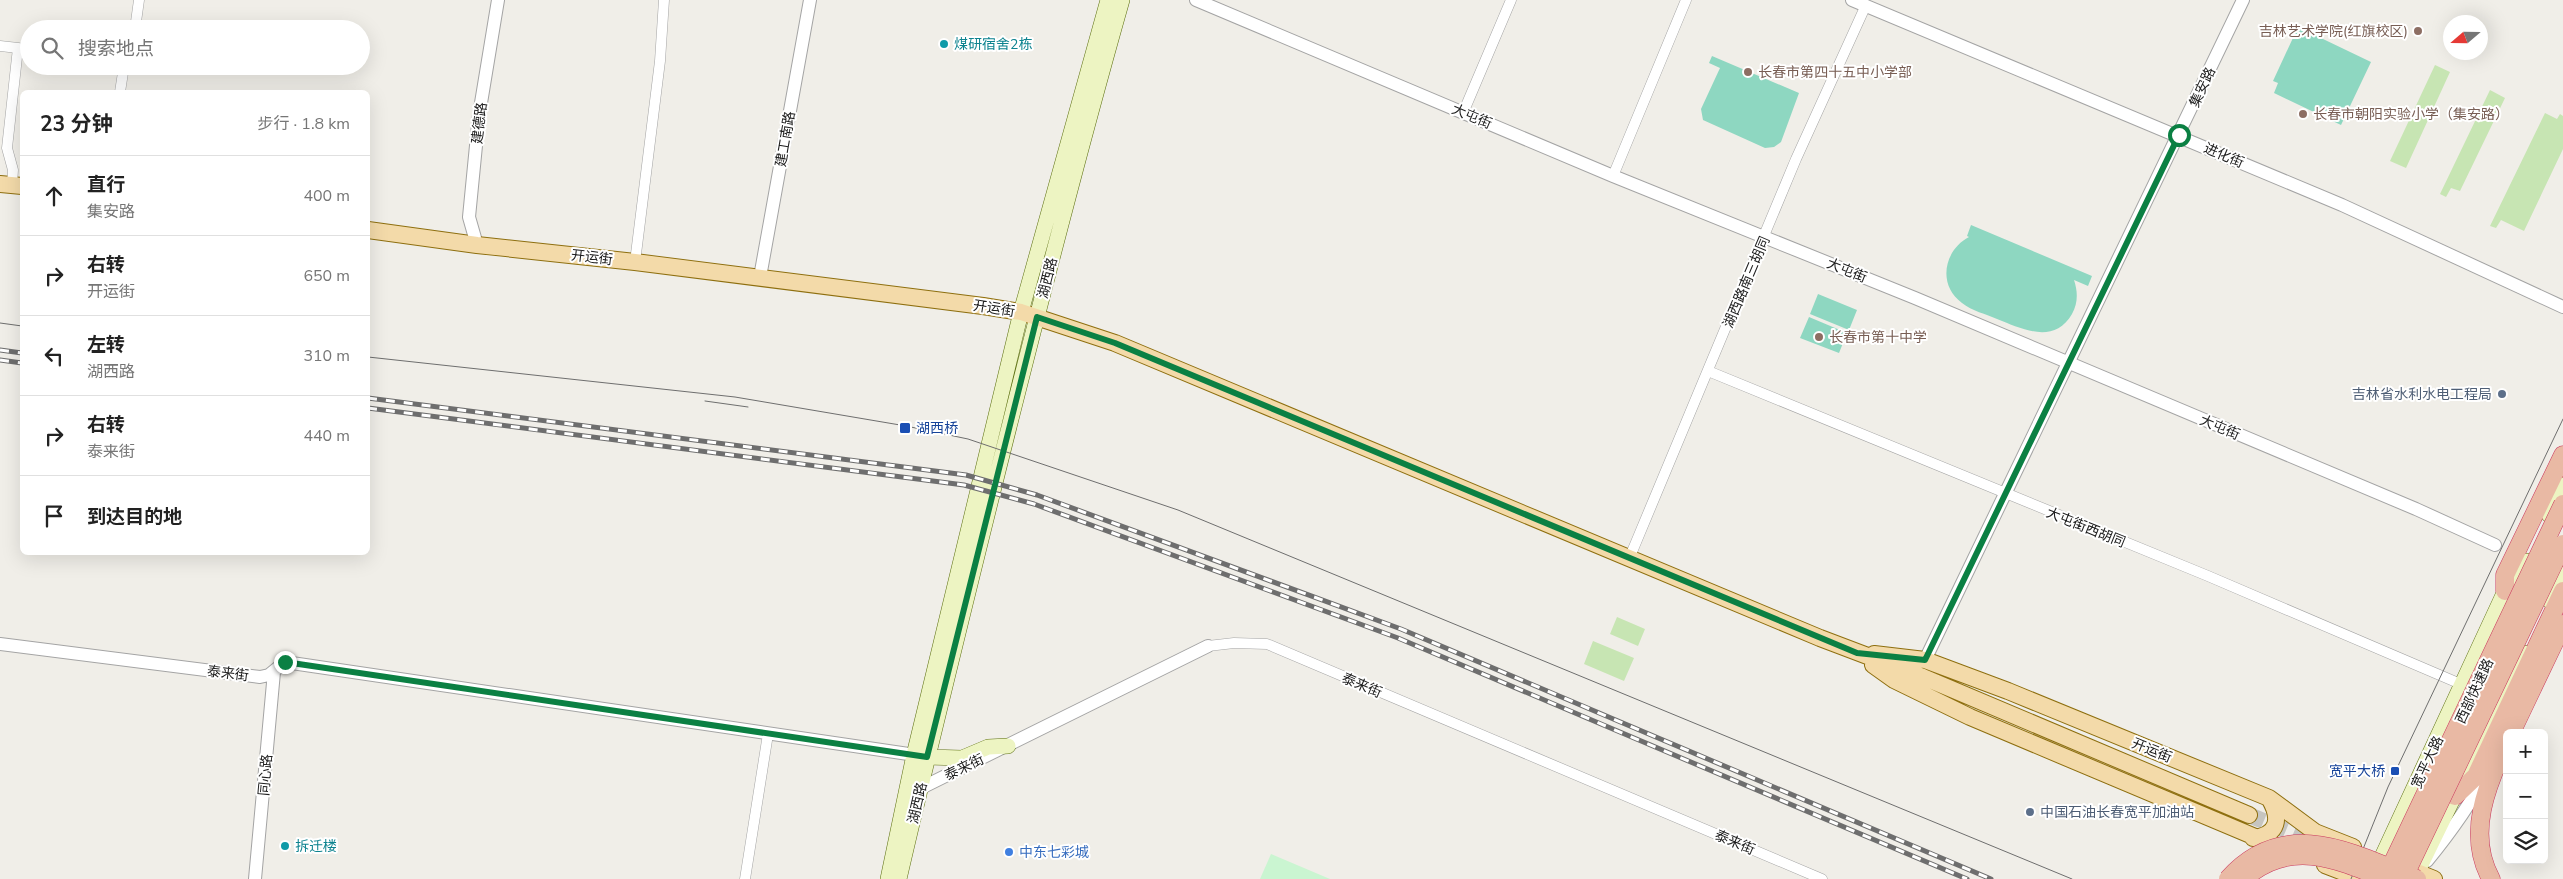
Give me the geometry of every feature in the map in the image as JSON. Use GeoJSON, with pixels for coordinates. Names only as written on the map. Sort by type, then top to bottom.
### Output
{"type":"FeatureCollection","features":[{"type":"Feature","properties":{"kind":"highway"},"geometry":{"type":"LineString","coordinates":[[2505,591],[2505,575],[2556,484],[2563,455]]}},
{"type":"Feature","properties":{"kind":"highway","name":"西部快速路"},"geometry":{"type":"LineString","coordinates":[[2385,879],[2563,504]]}},
{"type":"Feature","properties":{"kind":"highway","name":"西部快速路"},"geometry":{"type":"LineString","coordinates":[[2413,877],[2563,544]]}},
{"type":"Feature","properties":{"kind":"highway"},"geometry":{"type":"LineString","coordinates":[[2455,796],[2476,776],[2563,591]]}},
{"type":"Feature","properties":{"kind":"highway"},"geometry":{"type":"LineString","coordinates":[[2513,729],[2563,624]]}},
{"type":"Feature","properties":{"kind":"highway"},"geometry":{"type":"LineString","coordinates":[[2491,879],[2480,847],[2480,817],[2485,792],[2503,751]]}},
{"type":"Feature","properties":{"kind":"highway"},"geometry":{"type":"LineString","coordinates":[[2228,879],[2246,862],[2261,853],[2301,843],[2327,845],[2347,850],[2413,877]]}},
{"type":"Feature","properties":{"kind":"highway"},"geometry":{"type":"LineString","coordinates":[[2244,879],[2274,860],[2305,855],[2337,860],[2385,879]]}},
{"type":"Feature","properties":{"kind":"main road","name":"湖西路"},"geometry":{"type":"LineString","coordinates":[[888,879],[906,796],[920,756],[1108,0]]}},
{"type":"Feature","properties":{"kind":"main road","name":"湖西路"},"geometry":{"type":"LineString","coordinates":[[1029,315],[1122,0]]}},
{"type":"Feature","properties":{"kind":"main road","name":"开运街"},"geometry":{"type":"LineString","coordinates":[[370,230],[477,245],[760,277],[1029,315],[1115,343],[1629,559],[1857,653],[1923,677],[2249,816]]}},
{"type":"Feature","properties":{"kind":"main road"},"geometry":{"type":"LineString","coordinates":[[2413,877],[2455,796],[2563,574]]}},
{"type":"Feature","properties":{"kind":"main road","name":"宽平大路"},"geometry":{"type":"LineString","coordinates":[[2372,879],[2505,591]]}},
{"type":"Feature","properties":{"kind":"main road","name":"开运街"},"geometry":{"type":"LineString","coordinates":[[1857,653],[1925,660],[2269,798],[2315,832],[2382,859],[2413,877],[2434,879]]}},
{"type":"Feature","properties":{"kind":"main road","name":"开运街"},"geometry":{"type":"LineString","coordinates":[[1857,653],[1894,680],[1970,716],[2253,838],[2360,879]]}},
{"type":"Feature","properties":{"kind":"main road"},"geometry":{"type":"LineString","coordinates":[[920,756],[962,758],[988,747],[1008,746]]}},
{"type":"Feature","properties":{"kind":"main road","name":"湖西路"},"geometry":{"type":"LineString","coordinates":[[900,879],[920,789],[920,756]]}},
{"type":"Feature","properties":{"kind":"main road"},"geometry":{"type":"LineString","coordinates":[[2253,838],[2268,834],[2274,828],[2276,813],[2269,798]]}},
{"type":"Feature","properties":{"kind":"street"},"geometry":{"type":"LineString","coordinates":[[136,20],[139,0]]}},
{"type":"Feature","properties":{"kind":"street","name":"建德路"},"geometry":{"type":"LineString","coordinates":[[477,245],[469,217],[480,115],[498,0]]}},
{"type":"Feature","properties":{"kind":"street"},"geometry":{"type":"LineString","coordinates":[[634,262],[660,61],[664,0]]}},
{"type":"Feature","properties":{"kind":"street","name":"建工南路"},"geometry":{"type":"LineString","coordinates":[[760,277],[810,0]]}},
{"type":"Feature","properties":{"kind":"street","name":"大屯街"},"geometry":{"type":"LineString","coordinates":[[1196,0],[1613,176],[1915,298],[2416,509],[2495,545]]}},
{"type":"Feature","properties":{"kind":"street"},"geometry":{"type":"LineString","coordinates":[[1463,113],[1511,0]]}},
{"type":"Feature","properties":{"kind":"street"},"geometry":{"type":"LineString","coordinates":[[1613,176],[1686,0]]}},
{"type":"Feature","properties":{"kind":"street","name":"进化街"},"geometry":{"type":"LineString","coordinates":[[1852,0],[2179,135],[2342,205],[2563,307]]}},
{"type":"Feature","properties":{"kind":"street","name":"集安路"},"geometry":{"type":"LineString","coordinates":[[1925,660],[2243,0]]}},
{"type":"Feature","properties":{"kind":"street","name":"湖西路南三胡同"},"geometry":{"type":"LineString","coordinates":[[1629,559],[1796,159],[1866,5]]}},
{"type":"Feature","properties":{"kind":"street"},"geometry":{"type":"LineString","coordinates":[[0,46],[18,48],[7,148],[13,170],[11,185]]}},
{"type":"Feature","properties":{"kind":"street"},"geometry":{"type":"LineString","coordinates":[[120,90],[123,75]]}},
{"type":"Feature","properties":{"kind":"street","name":"大屯街西胡同"},"geometry":{"type":"LineString","coordinates":[[1708,371],[2208,576],[2462,685]]}},
{"type":"Feature","properties":{"kind":"street"},"geometry":{"type":"LineString","coordinates":[[2413,877],[2451,832],[2478,791],[2563,610]]}},
{"type":"Feature","properties":{"kind":"street","name":"泰来街"},"geometry":{"type":"LineString","coordinates":[[906,796],[1208,646],[1234,643],[1266,644],[1822,879]]}},
{"type":"Feature","properties":{"kind":"street","name":"泰来街"},"geometry":{"type":"LineString","coordinates":[[0,644],[260,677],[274,672],[285,662],[920,756]]}},
{"type":"Feature","properties":{"kind":"street","name":"同心路"},"geometry":{"type":"LineString","coordinates":[[255,879],[274,672]]}},
{"type":"Feature","properties":{"kind":"street"},"geometry":{"type":"LineString","coordinates":[[260,677],[267,681],[272,690]]}},
{"type":"Feature","properties":{"kind":"street"},"geometry":{"type":"LineString","coordinates":[[745,879],[768,734]]}},
{"type":"Feature","properties":{"kind":"green space"},"geometry":{"type":"Polygon","coordinates":[[[2298,27],[2371,62],[2341,125],[2274,93],[2278,83],[2273,81],[2298,27]]]}},
{"type":"Feature","properties":{"kind":"green space"},"geometry":{"type":"Polygon","coordinates":[[[1712,56],[1799,93],[1781,142],[1774,147],[1765,148],[1703,120],[1701,109],[1720,68],[1709,63],[1712,56]]]}},
{"type":"Feature","properties":{"kind":"green space"},"geometry":{"type":"Polygon","coordinates":[[[2435,65],[2450,72],[2406,168],[2390,161],[2435,65]]]}},
{"type":"Feature","properties":{"kind":"green space"},"geometry":{"type":"Polygon","coordinates":[[[2490,90],[2505,98],[2460,191],[2451,188],[2446,197],[2440,194],[2490,90]]]}},
{"type":"Feature","properties":{"kind":"green space"},"geometry":{"type":"Polygon","coordinates":[[[2545,113],[2557,119],[2560,114],[2563,116],[2563,149],[2524,231],[2501,220],[2496,228],[2490,226],[2545,113]]]}},
{"type":"Feature","properties":{"kind":"green space"},"geometry":{"type":"Polygon","coordinates":[[[1971,225],[2092,276],[2088,286],[2074,280],[2077,293],[2076,302],[2072,314],[2065,324],[2047,332],[2027,330],[1970,308],[1954,296],[1947,278],[1949,259],[1960,243],[1969,237],[1967,236],[1971,225]]]}},
{"type":"Feature","properties":{"kind":"green space"},"geometry":{"type":"Polygon","coordinates":[[[1818,294],[1857,310],[1849,330],[1810,314],[1818,294]]]}},
{"type":"Feature","properties":{"kind":"green space"},"geometry":{"type":"Polygon","coordinates":[[[1809,317],[1847,333],[1839,353],[1800,338],[1809,317]]]}},
{"type":"Feature","properties":{"kind":"green space"},"geometry":{"type":"Polygon","coordinates":[[[1617,617],[1645,629],[1638,646],[1610,634],[1617,617]]]}},
{"type":"Feature","properties":{"kind":"green space"},"geometry":{"type":"Polygon","coordinates":[[[1593,641],[1634,658],[1624,681],[1584,664],[1593,641]]]}},
{"type":"Feature","properties":{"kind":"green space"},"geometry":{"type":"Polygon","coordinates":[[[1271,854],[1330,879],[1260,879],[1271,854]]]}},
{"type":"Feature","properties":{"kind":"tunnel"},"geometry":{"type":"LineString","coordinates":[[2249,815],[2318,844]]}},
{"type":"Feature","properties":{"kind":"tram line"},"geometry":{"type":"LineString","coordinates":[[0,323],[20,326]]}},
{"type":"Feature","properties":{"kind":"tram line"},"geometry":{"type":"LineString","coordinates":[[370,357],[735,397],[906,426],[968,439],[1178,510],[2072,879]]}},
{"type":"Feature","properties":{"kind":"tram line"},"geometry":{"type":"LineString","coordinates":[[705,401],[748,407]]}},
{"type":"Feature","properties":{"kind":"tram line"},"geometry":{"type":"LineString","coordinates":[[2351,879],[2388,787],[2563,419]]}},
{"type":"Feature","properties":{"kind":"railway"},"geometry":{"type":"LineString","coordinates":[[0,350],[20,353]]}},
{"type":"Feature","properties":{"kind":"railway"},"geometry":{"type":"LineString","coordinates":[[0,360],[20,363]]}},
{"type":"Feature","properties":{"kind":"railway"},"geometry":{"type":"LineString","coordinates":[[370,398],[966,475],[1037,495],[1401,629],[1991,879]]}},
{"type":"Feature","properties":{"kind":"railway"},"geometry":{"type":"LineString","coordinates":[[370,408],[964,485],[1034,504],[1398,638],[1967,879]]}},
{"type":"Feature","properties":{"kind":"place","name":"吉林艺术学院(红旗校区)"},"geometry":{"type":"Point","coordinates":[2418,31]}},
{"type":"Feature","properties":{"kind":"place","name":"煤研宿舍2栋"},"geometry":{"type":"Point","coordinates":[944,44]}},
{"type":"Feature","properties":{"kind":"place","name":"长春市第四十五中小学部"},"geometry":{"type":"Point","coordinates":[1748,72]}},
{"type":"Feature","properties":{"kind":"place","name":"长春市朝阳实验小学（集安路）"},"geometry":{"type":"Point","coordinates":[2303,114]}},
{"type":"Feature","properties":{"kind":"place","name":"长春市第十中学"},"geometry":{"type":"Point","coordinates":[1819,337]}},
{"type":"Feature","properties":{"kind":"place","name":"吉林省水利水电工程局"},"geometry":{"type":"Point","coordinates":[2502,394]}},
{"type":"Feature","properties":{"kind":"place","name":"湖西桥"},"geometry":{"type":"Point","coordinates":[905,428]}},
{"type":"Feature","properties":{"kind":"place","name":"宽平大桥"},"geometry":{"type":"Point","coordinates":[2395,771]}},
{"type":"Feature","properties":{"kind":"place","name":"中国石油长春宽平加油站"},"geometry":{"type":"Point","coordinates":[2030,812]}},
{"type":"Feature","properties":{"kind":"place","name":"拆迁楼"},"geometry":{"type":"Point","coordinates":[285,846]}},
{"type":"Feature","properties":{"kind":"place","name":"中东七彩城"},"geometry":{"type":"Point","coordinates":[1009,852]}},
{"type":"Feature","properties":{"kind":"route"},"geometry":{"type":"LineString","coordinates":[[285,662],[927,757],[1037,317],[1115,343],[1857,653],[1907,656],[1925,660],[2067,363],[2179,135]]}}]}
